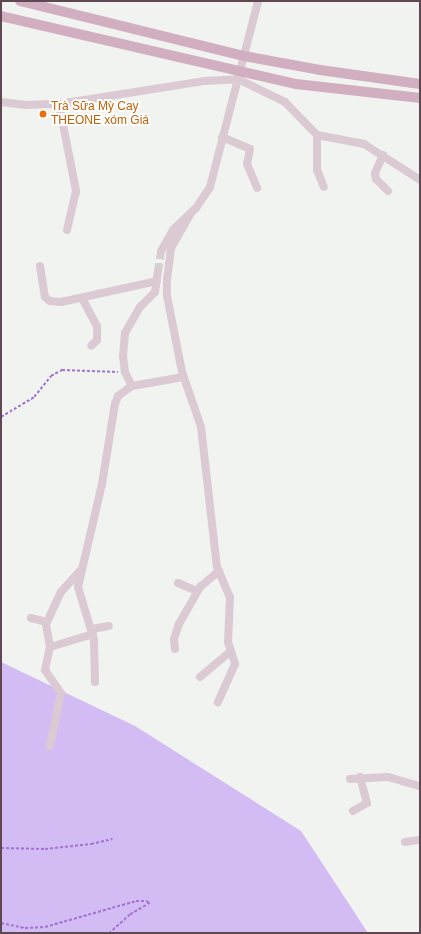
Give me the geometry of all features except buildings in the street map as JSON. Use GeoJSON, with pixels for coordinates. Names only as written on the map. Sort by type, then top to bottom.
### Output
{"type":"FeatureCollection","features":[{"type":"Feature","properties":{"kind":"main road"},"geometry":{"type":"LineString","coordinates":[[20,1],[244,56],[320,70],[420,84]]}},
{"type":"Feature","properties":{"kind":"main road"},"geometry":{"type":"LineString","coordinates":[[1,16],[239,75],[296,84],[420,98]]}},
{"type":"Feature","properties":{"kind":"street"},"geometry":{"type":"LineString","coordinates":[[218,702],[234,668],[227,634],[230,597],[219,571],[201,427],[183,377],[170,314],[167,280],[172,248],[191,213],[210,187],[258,1]]}},
{"type":"Feature","properties":{"kind":"street"},"geometry":{"type":"LineString","coordinates":[[1,102],[26,105],[59,104],[239,75],[285,102],[317,135],[364,144],[420,180]]}},
{"type":"Feature","properties":{"kind":"street"},"geometry":{"type":"LineString","coordinates":[[59,104],[76,191],[67,230]]}},
{"type":"Feature","properties":{"kind":"street"},"geometry":{"type":"LineString","coordinates":[[317,135],[317,170],[324,187]]}},
{"type":"Feature","properties":{"kind":"street"},"geometry":{"type":"LineString","coordinates":[[222,137],[250,149],[247,164],[257,188]]}},
{"type":"Feature","properties":{"kind":"street"},"geometry":{"type":"LineString","coordinates":[[383,155],[375,175],[379,184],[388,191]]}},
{"type":"Feature","properties":{"kind":"street"},"geometry":{"type":"LineString","coordinates":[[161,251],[173,230],[191,213]]}},
{"type":"Feature","properties":{"kind":"street"},"geometry":{"type":"LineString","coordinates":[[40,266],[46,298],[50,301],[82,298],[157,281]]}},
{"type":"Feature","properties":{"kind":"street"},"geometry":{"type":"LineString","coordinates":[[132,386],[125,372],[123,356],[125,333],[140,307],[155,292],[158,271]]}},
{"type":"Feature","properties":{"kind":"street"},"geometry":{"type":"LineString","coordinates":[[82,298],[97,326],[97,340],[91,346]]}},
{"type":"Feature","properties":{"kind":"street"},"geometry":{"type":"LineString","coordinates":[[95,682],[92,631],[80,597],[81,570],[102,484],[115,404],[118,396],[132,386],[183,377]]}},
{"type":"Feature","properties":{"kind":"street"},"geometry":{"type":"LineString","coordinates":[[50,746],[62,693],[45,670],[50,647],[46,635],[47,622],[61,592],[81,570]]}},
{"type":"Feature","properties":{"kind":"street"},"geometry":{"type":"LineString","coordinates":[[175,649],[175,632],[197,591],[219,571]]}},
{"type":"Feature","properties":{"kind":"street"},"geometry":{"type":"LineString","coordinates":[[178,583],[197,591]]}},
{"type":"Feature","properties":{"kind":"street"},"geometry":{"type":"LineString","coordinates":[[31,618],[47,622]]}},
{"type":"Feature","properties":{"kind":"street"},"geometry":{"type":"LineString","coordinates":[[50,647],[109,626]]}},
{"type":"Feature","properties":{"kind":"street"},"geometry":{"type":"LineString","coordinates":[[200,677],[231,651]]}},
{"type":"Feature","properties":{"kind":"street"},"geometry":{"type":"LineString","coordinates":[[353,812],[367,803],[360,777]]}},
{"type":"Feature","properties":{"kind":"street"},"geometry":{"type":"LineString","coordinates":[[350,780],[360,777],[393,778],[420,786]]}},
{"type":"Feature","properties":{"kind":"street"},"geometry":{"type":"LineString","coordinates":[[405,842],[420,840]]}},
{"type":"Feature","properties":{"kind":"path"},"geometry":{"type":"LineString","coordinates":[[1,417],[34,397],[51,376],[62,370],[125,372]]}},
{"type":"Feature","properties":{"kind":"path"},"geometry":{"type":"LineString","coordinates":[[1,848],[45,849],[91,844],[112,839]]}},
{"type":"Feature","properties":{"kind":"path"},"geometry":{"type":"LineString","coordinates":[[1,923],[25,928],[45,927],[136,901],[146,901],[150,903],[130,915],[110,933]]}},
{"type":"Feature","properties":{"kind":"shaded area"},"geometry":{"type":"Polygon","coordinates":[[[1,662],[135,726],[301,831],[368,933],[1,933],[1,662]]]}},
{"type":"Feature","properties":{"kind":"tunnel"},"geometry":{"type":"LineString","coordinates":[[158,271],[161,251]]}},
{"type":"Feature","properties":{"kind":"place","name":"Trà Sữa Mỳ Cay THEONE xóm Giá"},"geometry":{"type":"Point","coordinates":[43,114]}}]}
